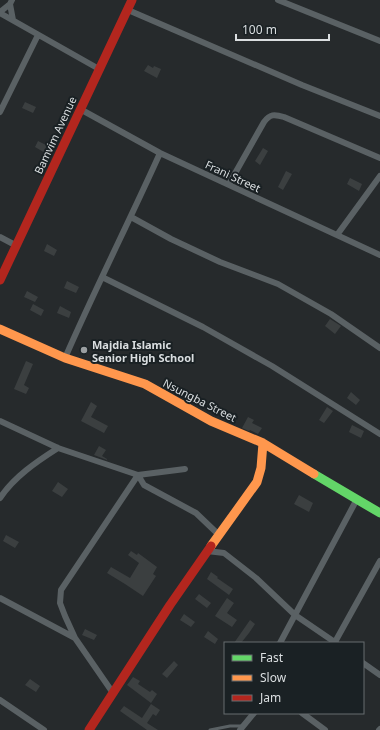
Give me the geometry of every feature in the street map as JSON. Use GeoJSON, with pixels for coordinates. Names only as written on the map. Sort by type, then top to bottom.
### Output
{"type":"FeatureCollection","features":[{"type":"Feature","properties":{"kind":"street","name":"Bamvim Avenue"},"geometry":{"type":"LineString","coordinates":[[0,280],[132,0]]}},
{"type":"Feature","properties":{"kind":"street"},"geometry":{"type":"LineString","coordinates":[[278,0],[380,41]]}},
{"type":"Feature","properties":{"kind":"street"},"geometry":{"type":"LineString","coordinates":[[11,2],[0,13],[99,69]]}},
{"type":"Feature","properties":{"kind":"street"},"geometry":{"type":"LineString","coordinates":[[11,2],[13,20]]}},
{"type":"Feature","properties":{"kind":"street"},"geometry":{"type":"LineString","coordinates":[[128,10],[380,116]]}},
{"type":"Feature","properties":{"kind":"street"},"geometry":{"type":"LineString","coordinates":[[0,112],[38,35]]}},
{"type":"Feature","properties":{"kind":"street","name":"Frani Street"},"geometry":{"type":"LineString","coordinates":[[80,109],[160,153],[380,255]]}},
{"type":"Feature","properties":{"kind":"street"},"geometry":{"type":"LineString","coordinates":[[229,184],[264,122],[269,116],[275,114],[380,158]]}},
{"type":"Feature","properties":{"kind":"street"},"geometry":{"type":"LineString","coordinates":[[65,358],[160,153]]}},
{"type":"Feature","properties":{"kind":"street"},"geometry":{"type":"LineString","coordinates":[[337,236],[380,176]]}},
{"type":"Feature","properties":{"kind":"street"},"geometry":{"type":"LineString","coordinates":[[131,217],[171,239],[220,262],[278,284],[331,314],[380,348]]}},
{"type":"Feature","properties":{"kind":"street"},"geometry":{"type":"LineString","coordinates":[[0,237],[17,246]]}},
{"type":"Feature","properties":{"kind":"street"},"geometry":{"type":"LineString","coordinates":[[102,277],[202,327],[272,366],[380,434]]}},
{"type":"Feature","properties":{"kind":"street","name":"Nsungba Street"},"geometry":{"type":"LineString","coordinates":[[0,329],[65,358],[145,384],[211,421],[263,443],[380,513]]}},
{"type":"Feature","properties":{"kind":"street"},"geometry":{"type":"LineString","coordinates":[[0,421],[58,448],[138,475],[185,469]]}},
{"type":"Feature","properties":{"kind":"street"},"geometry":{"type":"LineString","coordinates":[[90,730],[207,551],[260,475],[262,469],[261,459],[263,443]]}},
{"type":"Feature","properties":{"kind":"street"},"geometry":{"type":"LineString","coordinates":[[0,498],[8,486],[23,473],[58,448]]}},
{"type":"Feature","properties":{"kind":"street"},"geometry":{"type":"LineString","coordinates":[[138,475],[142,482],[148,487],[196,513],[218,535]]}},
{"type":"Feature","properties":{"kind":"street"},"geometry":{"type":"LineString","coordinates":[[113,693],[75,638],[60,603],[61,590],[138,475]]}},
{"type":"Feature","properties":{"kind":"street"},"geometry":{"type":"LineString","coordinates":[[281,642],[357,499]]}},
{"type":"Feature","properties":{"kind":"street"},"geometry":{"type":"LineString","coordinates":[[207,551],[224,553],[256,578],[295,615],[336,642],[380,561]]}},
{"type":"Feature","properties":{"kind":"street"},"geometry":{"type":"LineString","coordinates":[[0,598],[75,638]]}},
{"type":"Feature","properties":{"kind":"street"},"geometry":{"type":"LineString","coordinates":[[364,664],[380,675]]}},
{"type":"Feature","properties":{"kind":"street"},"geometry":{"type":"LineString","coordinates":[[0,700],[44,730]]}},
{"type":"Feature","properties":{"kind":"street"},"geometry":{"type":"LineString","coordinates":[[241,728],[253,714]]}},
{"type":"Feature","properties":{"kind":"street"},"geometry":{"type":"LineString","coordinates":[[303,714],[325,730]]}},
{"type":"Feature","properties":{"kind":"lane"},"geometry":{"type":"LineString","coordinates":[[210,730],[230,726],[241,728]]}},
{"type":"Feature","properties":{"kind":"building"},"geometry":{"type":"Polygon","coordinates":[[[148,65],[153,68],[154,66],[161,69],[157,78],[144,71],[148,65]]]}},
{"type":"Feature","properties":{"kind":"building"},"geometry":{"type":"Polygon","coordinates":[[[25,102],[36,107],[33,113],[22,108],[25,102]]]}},
{"type":"Feature","properties":{"kind":"building"},"geometry":{"type":"Polygon","coordinates":[[[38,141],[50,147],[47,154],[35,147],[38,141]]]}},
{"type":"Feature","properties":{"kind":"building"},"geometry":{"type":"Polygon","coordinates":[[[263,148],[268,151],[260,165],[255,161],[263,148]]]}},
{"type":"Feature","properties":{"kind":"building"},"geometry":{"type":"Polygon","coordinates":[[[286,171],[292,174],[283,190],[278,187],[286,171]]]}},
{"type":"Feature","properties":{"kind":"building"},"geometry":{"type":"Polygon","coordinates":[[[350,178],[362,184],[359,191],[347,184],[350,178]]]}},
{"type":"Feature","properties":{"kind":"building"},"geometry":{"type":"Polygon","coordinates":[[[47,244],[57,250],[54,256],[44,251],[47,244]]]}},
{"type":"Feature","properties":{"kind":"building"},"geometry":{"type":"Polygon","coordinates":[[[67,281],[79,287],[76,293],[64,288],[67,281]]]}},
{"type":"Feature","properties":{"kind":"building"},"geometry":{"type":"Polygon","coordinates":[[[27,291],[38,297],[35,302],[24,297],[27,291]]]}},
{"type":"Feature","properties":{"kind":"building"},"geometry":{"type":"Polygon","coordinates":[[[33,304],[44,310],[41,316],[30,310],[33,304]]]}},
{"type":"Feature","properties":{"kind":"building"},"geometry":{"type":"Polygon","coordinates":[[[60,306],[71,312],[69,318],[57,313],[60,306]]]}},
{"type":"Feature","properties":{"kind":"building"},"geometry":{"type":"Polygon","coordinates":[[[330,319],[341,326],[335,334],[325,326],[330,319]]]}},
{"type":"Feature","properties":{"kind":"building"},"geometry":{"type":"Polygon","coordinates":[[[26,361],[33,364],[24,385],[29,388],[26,394],[14,389],[26,361]]]}},
{"type":"Feature","properties":{"kind":"building"},"geometry":{"type":"Polygon","coordinates":[[[351,392],[360,400],[356,405],[347,398],[351,392]]]}},
{"type":"Feature","properties":{"kind":"building"},"geometry":{"type":"Polygon","coordinates":[[[91,402],[97,406],[91,417],[108,426],[104,433],[81,421],[91,402]]]}},
{"type":"Feature","properties":{"kind":"building"},"geometry":{"type":"Polygon","coordinates":[[[327,407],[333,411],[324,423],[319,420],[327,407]]]}},
{"type":"Feature","properties":{"kind":"building"},"geometry":{"type":"Polygon","coordinates":[[[248,417],[254,420],[252,423],[262,428],[258,434],[242,428],[248,417]]]}},
{"type":"Feature","properties":{"kind":"building"},"geometry":{"type":"Polygon","coordinates":[[[352,425],[364,431],[361,438],[349,432],[352,425]]]}},
{"type":"Feature","properties":{"kind":"building"},"geometry":{"type":"Polygon","coordinates":[[[99,446],[106,450],[102,456],[107,460],[94,455],[99,446]]]}},
{"type":"Feature","properties":{"kind":"building"},"geometry":{"type":"Polygon","coordinates":[[[58,482],[68,489],[62,497],[52,491],[58,482]]]}},
{"type":"Feature","properties":{"kind":"building"},"geometry":{"type":"Polygon","coordinates":[[[299,495],[313,503],[309,512],[294,504],[299,495]]]}},
{"type":"Feature","properties":{"kind":"building"},"geometry":{"type":"Polygon","coordinates":[[[6,535],[19,542],[15,548],[3,541],[6,535]]]}},
{"type":"Feature","properties":{"kind":"building"},"geometry":{"type":"Polygon","coordinates":[[[131,551],[137,555],[138,553],[157,567],[153,574],[156,576],[143,596],[107,573],[111,567],[130,578],[139,563],[128,555],[131,551]]]}},
{"type":"Feature","properties":{"kind":"building"},"geometry":{"type":"Polygon","coordinates":[[[211,572],[233,589],[229,595],[207,579],[211,572]]]}},
{"type":"Feature","properties":{"kind":"building"},"geometry":{"type":"Polygon","coordinates":[[[199,594],[211,603],[207,608],[195,599],[199,594]]]}},
{"type":"Feature","properties":{"kind":"building"},"geometry":{"type":"Polygon","coordinates":[[[227,598],[234,603],[227,613],[237,620],[232,627],[215,616],[227,598]]]}},
{"type":"Feature","properties":{"kind":"building"},"geometry":{"type":"Polygon","coordinates":[[[184,614],[195,622],[191,627],[180,620],[184,614]]]}},
{"type":"Feature","properties":{"kind":"building"},"geometry":{"type":"Polygon","coordinates":[[[250,620],[255,624],[242,642],[235,642],[250,620]]]}},
{"type":"Feature","properties":{"kind":"building"},"geometry":{"type":"Polygon","coordinates":[[[85,629],[97,635],[94,640],[82,635],[85,629]]]}},
{"type":"Feature","properties":{"kind":"building"},"geometry":{"type":"Polygon","coordinates":[[[208,631],[218,639],[215,644],[204,637],[208,631]]]}},
{"type":"Feature","properties":{"kind":"building"},"geometry":{"type":"Polygon","coordinates":[[[174,661],[178,665],[167,678],[162,674],[174,661]]]}},
{"type":"Feature","properties":{"kind":"building"},"geometry":{"type":"Polygon","coordinates":[[[133,677],[140,681],[138,684],[150,692],[152,690],[157,694],[151,703],[127,685],[133,677]]]}},
{"type":"Feature","properties":{"kind":"building"},"geometry":{"type":"Polygon","coordinates":[[[30,679],[40,686],[36,692],[25,685],[30,679]]]}},
{"type":"Feature","properties":{"kind":"building"},"geometry":{"type":"Polygon","coordinates":[[[151,704],[160,710],[156,716],[153,714],[147,723],[158,730],[147,730],[120,711],[124,706],[142,718],[151,704]]]}},
{"type":"Feature","properties":{"kind":"traffic: fast"},"geometry":{"type":"LineString","coordinates":[[314,474],[380,513]]}},
{"type":"Feature","properties":{"kind":"traffic: slow"},"geometry":{"type":"LineString","coordinates":[[0,329],[65,358],[145,384],[211,421],[263,443],[314,474]]}},
{"type":"Feature","properties":{"kind":"traffic: slow"},"geometry":{"type":"LineString","coordinates":[[211,546],[257,482],[261,468],[263,443]]}},
{"type":"Feature","properties":{"kind":"traffic: jam"},"geometry":{"type":"LineString","coordinates":[[0,280],[132,0]]}},
{"type":"Feature","properties":{"kind":"traffic: jam"},"geometry":{"type":"LineString","coordinates":[[89,730],[170,605],[211,546]]}},
{"type":"Feature","properties":{"kind":"place","name":"Majdia Islamic Senior High School"},"geometry":{"type":"Point","coordinates":[84,350]}}]}
